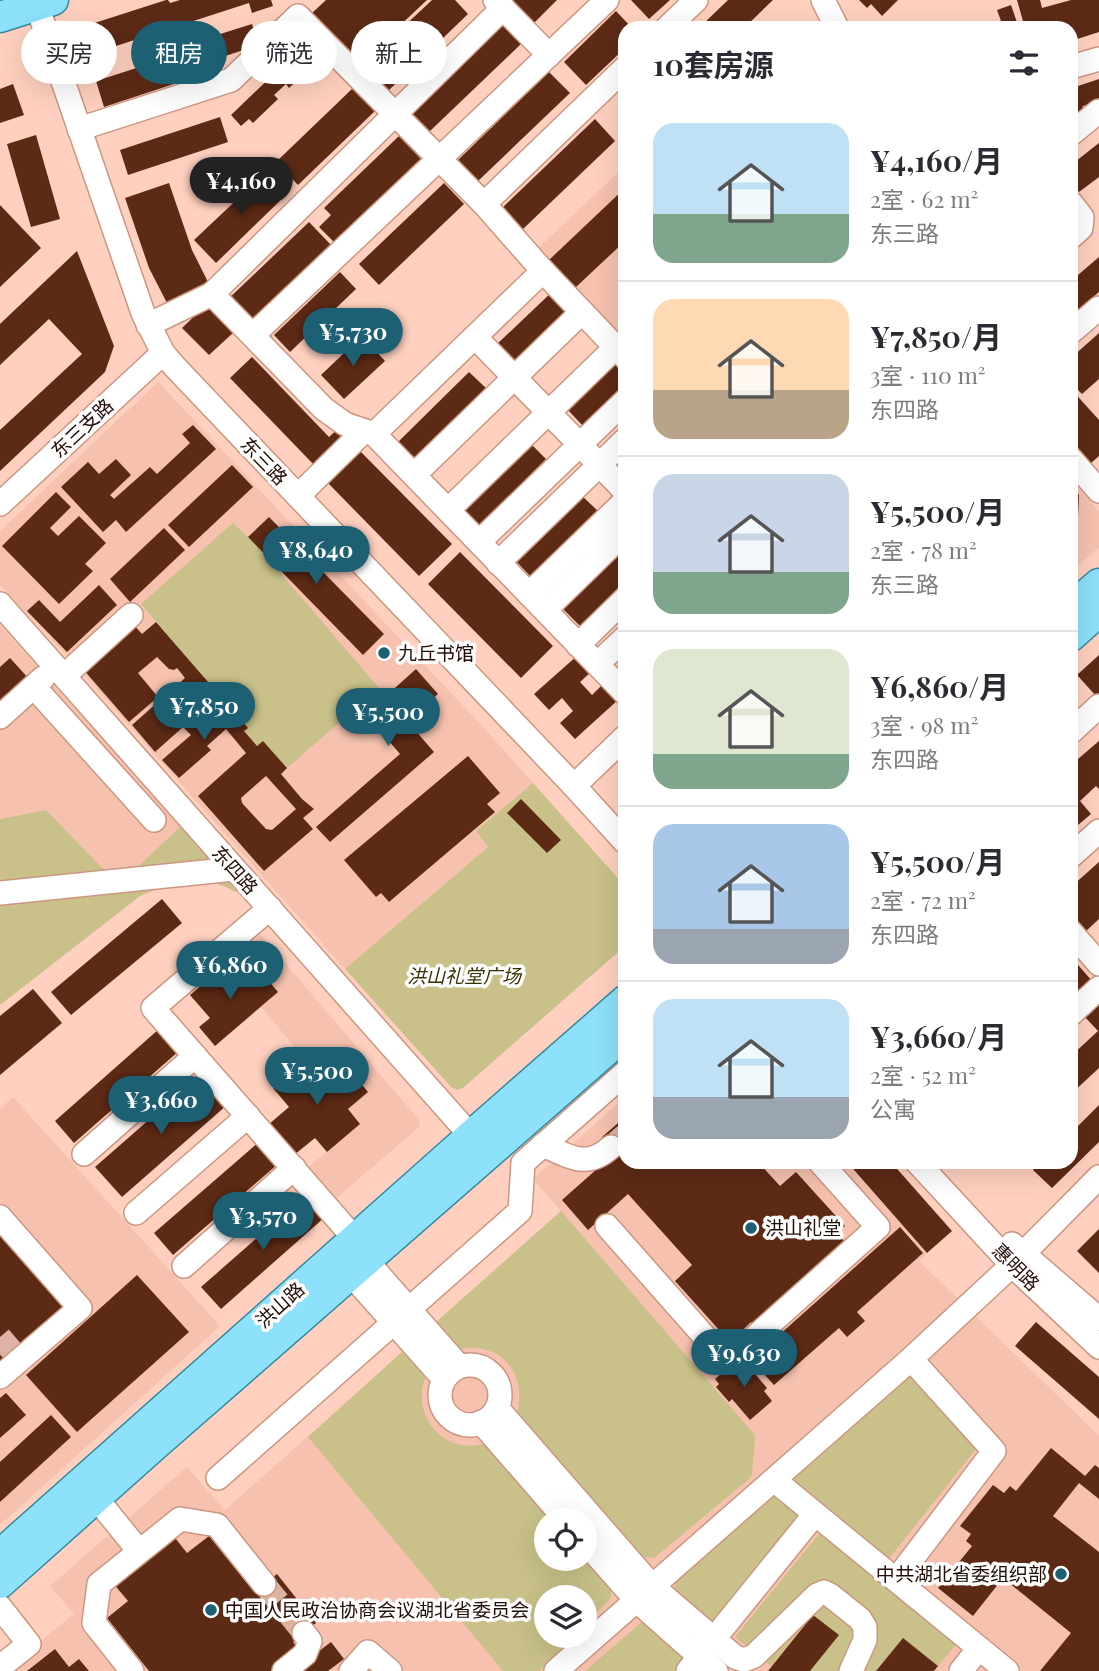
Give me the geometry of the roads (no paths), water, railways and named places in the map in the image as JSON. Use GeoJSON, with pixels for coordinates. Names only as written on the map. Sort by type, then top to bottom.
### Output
{"type":"FeatureCollection","features":[{"type":"Feature","properties":{"kind":"main road"},"geometry":{"type":"LineString","coordinates":[[0,17],[42,2]]}},
{"type":"Feature","properties":{"kind":"main road"},"geometry":{"type":"LineString","coordinates":[[1078,602],[1099,584]]}},
{"type":"Feature","properties":{"kind":"main road"},"geometry":{"type":"LineString","coordinates":[[1078,630],[1099,611]]}},
{"type":"Feature","properties":{"kind":"main road","name":"洪山路"},"geometry":{"type":"LineString","coordinates":[[0,1583],[96,1498],[471,1136],[618,1007]]}},
{"type":"Feature","properties":{"kind":"main road","name":"洪山路"},"geometry":{"type":"LineString","coordinates":[[0,1555],[351,1254],[618,1040]]}},
{"type":"Feature","properties":{"kind":"street"},"geometry":{"type":"LineString","coordinates":[[253,335],[607,0]]}},
{"type":"Feature","properties":{"kind":"street"},"geometry":{"type":"LineString","coordinates":[[674,21],[696,0]]}},
{"type":"Feature","properties":{"kind":"street"},"geometry":{"type":"LineString","coordinates":[[823,0],[834,21]]}},
{"type":"Feature","properties":{"kind":"street","name":"东三路"},"geometry":{"type":"LineString","coordinates":[[42,2],[79,129],[148,325],[163,353],[618,834]]}},
{"type":"Feature","properties":{"kind":"street"},"geometry":{"type":"LineString","coordinates":[[148,325],[212,294],[396,114],[498,3],[549,55]]}},
{"type":"Feature","properties":{"kind":"street"},"geometry":{"type":"LineString","coordinates":[[79,129],[230,80],[298,16],[484,204],[618,350]]}},
{"type":"Feature","properties":{"kind":"street"},"geometry":{"type":"LineString","coordinates":[[1078,65],[1099,58]]}},
{"type":"Feature","properties":{"kind":"street"},"geometry":{"type":"LineString","coordinates":[[484,204],[618,75]]}},
{"type":"Feature","properties":{"kind":"street"},"geometry":{"type":"LineString","coordinates":[[1078,128],[1099,111]]}},
{"type":"Feature","properties":{"kind":"street"},"geometry":{"type":"LineString","coordinates":[[1078,212],[1082,217],[1081,228],[1078,231]]}},
{"type":"Feature","properties":{"kind":"street"},"geometry":{"type":"LineString","coordinates":[[298,496],[475,337],[543,271]]}},
{"type":"Feature","properties":{"kind":"street"},"geometry":{"type":"LineString","coordinates":[[212,294],[324,409],[345,424],[369,433],[414,475],[618,685]]}},
{"type":"Feature","properties":{"kind":"street"},"geometry":{"type":"LineString","coordinates":[[1078,326],[1099,308]]}},
{"type":"Feature","properties":{"kind":"street"},"geometry":{"type":"LineString","coordinates":[[414,475],[582,312]]}},
{"type":"Feature","properties":{"kind":"street"},"geometry":{"type":"LineString","coordinates":[[475,337],[618,484]]}},
{"type":"Feature","properties":{"kind":"street","name":"东三支路"},"geometry":{"type":"LineString","coordinates":[[0,504],[163,353]]}},
{"type":"Feature","properties":{"kind":"street"},"geometry":{"type":"LineString","coordinates":[[448,510],[549,412],[618,354]]}},
{"type":"Feature","properties":{"kind":"street"},"geometry":{"type":"LineString","coordinates":[[479,542],[618,408]]}},
{"type":"Feature","properties":{"kind":"street"},"geometry":{"type":"LineString","coordinates":[[498,562],[618,447]]}},
{"type":"Feature","properties":{"kind":"street"},"geometry":{"type":"LineString","coordinates":[[1078,467],[1099,491]]}},
{"type":"Feature","properties":{"kind":"street"},"geometry":{"type":"LineString","coordinates":[[537,602],[618,509]]}},
{"type":"Feature","properties":{"kind":"street"},"geometry":{"type":"LineString","coordinates":[[537,602],[618,538]]}},
{"type":"Feature","properties":{"kind":"street","name":"东四路"},"geometry":{"type":"LineString","coordinates":[[0,604],[471,1136]]}},
{"type":"Feature","properties":{"kind":"street"},"geometry":{"type":"LineString","coordinates":[[578,645],[618,606]]}},
{"type":"Feature","properties":{"kind":"street"},"geometry":{"type":"LineString","coordinates":[[0,717],[34,687],[60,671],[131,615]]}},
{"type":"Feature","properties":{"kind":"street"},"geometry":{"type":"LineString","coordinates":[[597,664],[618,644]]}},
{"type":"Feature","properties":{"kind":"street"},"geometry":{"type":"LineString","coordinates":[[34,687],[154,820]]}},
{"type":"Feature","properties":{"kind":"street"},"geometry":{"type":"LineString","coordinates":[[1078,726],[1099,706]]}},
{"type":"Feature","properties":{"kind":"street"},"geometry":{"type":"LineString","coordinates":[[574,786],[618,744]]}},
{"type":"Feature","properties":{"kind":"street"},"geometry":{"type":"LineString","coordinates":[[1078,850],[1099,831]]}},
{"type":"Feature","properties":{"kind":"street"},"geometry":{"type":"LineString","coordinates":[[0,893],[234,869]]}},
{"type":"Feature","properties":{"kind":"street"},"geometry":{"type":"LineString","coordinates":[[270,908],[153,1007],[294,1168],[351,1254],[451,1373]]}},
{"type":"Feature","properties":{"kind":"street"},"geometry":{"type":"LineString","coordinates":[[1078,940],[1099,964]]}},
{"type":"Feature","properties":{"kind":"street"},"geometry":{"type":"LineString","coordinates":[[1078,1008],[1099,988]]}},
{"type":"Feature","properties":{"kind":"street"},"geometry":{"type":"LineString","coordinates":[[84,1154],[195,1056]]}},
{"type":"Feature","properties":{"kind":"street"},"geometry":{"type":"LineString","coordinates":[[218,1478],[520,1211],[523,1163],[618,1079]]}},
{"type":"Feature","properties":{"kind":"street"},"geometry":{"type":"LineString","coordinates":[[136,1213],[248,1116]]}},
{"type":"Feature","properties":{"kind":"street"},"geometry":{"type":"LineString","coordinates":[[543,1145],[579,1160],[599,1157],[611,1147]]}},
{"type":"Feature","properties":{"kind":"street"},"geometry":{"type":"LineString","coordinates":[[184,1266],[294,1168]]}},
{"type":"Feature","properties":{"kind":"street"},"geometry":{"type":"LineString","coordinates":[[607,1226],[727,1362],[877,1227],[826,1169]]}},
{"type":"Feature","properties":{"kind":"street","name":"惠明路"},"geometry":{"type":"LineString","coordinates":[[924,1169],[1018,1259],[1099,1347]]}},
{"type":"Feature","properties":{"kind":"street"},"geometry":{"type":"LineString","coordinates":[[556,1671],[911,1359],[1018,1259],[1099,1177]]}},
{"type":"Feature","properties":{"kind":"street"},"geometry":{"type":"LineString","coordinates":[[0,1217],[79,1308],[16,1356],[0,1377]]}},
{"type":"Feature","properties":{"kind":"street","name":"惠明路"},"geometry":{"type":"LineString","coordinates":[[1018,1259],[1099,1320]]}},
{"type":"Feature","properties":{"kind":"street"},"geometry":{"type":"LineString","coordinates":[[896,1580],[994,1451],[911,1359]]}},
{"type":"Feature","properties":{"kind":"street"},"geometry":{"type":"LineString","coordinates":[[467,1365],[485,1369],[492,1375],[499,1392],[489,1415],[473,1424],[463,1424],[447,1415],[442,1407],[440,1388],[451,1373],[467,1365]]}},
{"type":"Feature","properties":{"kind":"street"},"geometry":{"type":"LineString","coordinates":[[489,1415],[557,1508]]}},
{"type":"Feature","properties":{"kind":"street"},"geometry":{"type":"LineString","coordinates":[[489,1415],[704,1660],[738,1659],[748,1664],[817,1595],[824,1592],[860,1619],[865,1627],[865,1640],[851,1671]]}},
{"type":"Feature","properties":{"kind":"street"},"geometry":{"type":"LineString","coordinates":[[774,1480],[1007,1671]]}},
{"type":"Feature","properties":{"kind":"street"},"geometry":{"type":"LineString","coordinates":[[96,1498],[139,1551]]}},
{"type":"Feature","properties":{"kind":"street"},"geometry":{"type":"LineString","coordinates":[[704,1660],[815,1514]]}},
{"type":"Feature","properties":{"kind":"street"},"geometry":{"type":"LineString","coordinates":[[132,1671],[94,1623],[99,1584],[180,1519],[217,1525],[264,1584]]}},
{"type":"Feature","properties":{"kind":"street"},"geometry":{"type":"LineString","coordinates":[[597,1552],[645,1594]]}},
{"type":"Feature","properties":{"kind":"street"},"geometry":{"type":"LineString","coordinates":[[0,1607],[29,1644],[0,1667]]}},
{"type":"Feature","properties":{"kind":"street"},"geometry":{"type":"LineString","coordinates":[[284,1671],[305,1654],[310,1641],[304,1633]]}},
{"type":"Feature","properties":{"kind":"street"},"geometry":{"type":"LineString","coordinates":[[961,1671],[979,1648]]}},
{"type":"Feature","properties":{"kind":"street"},"geometry":{"type":"LineString","coordinates":[[351,1671],[368,1652],[390,1671]]}},
{"type":"Feature","properties":{"kind":"tunnel"},"geometry":{"type":"LineString","coordinates":[[611,1147],[618,1141]]}},
{"type":"Feature","properties":{"kind":"tunnel"},"geometry":{"type":"LineString","coordinates":[[0,1337],[13,1352]]}},
{"type":"Feature","properties":{"kind":"tunnel"},"geometry":{"type":"LineString","coordinates":[[264,1584],[304,1633]]}},
{"type":"Feature","properties":{"kind":"place","name":"九丘书馆"},"geometry":{"type":"Point","coordinates":[384,653]}},
{"type":"Feature","properties":{"kind":"place","name":"洪山礼堂"},"geometry":{"type":"Point","coordinates":[751,1228]}},
{"type":"Feature","properties":{"kind":"place","name":"中共湖北省委组织部"},"geometry":{"type":"Point","coordinates":[1061,1574]}},
{"type":"Feature","properties":{"kind":"place","name":"中国人民政治协商会议湖北省委员会"},"geometry":{"type":"Point","coordinates":[211,1610]}},
{"type":"Feature","properties":{"kind":"park label","name":"洪山礼堂广场"},"geometry":{"type":"Point","coordinates":[464,976]}}]}
